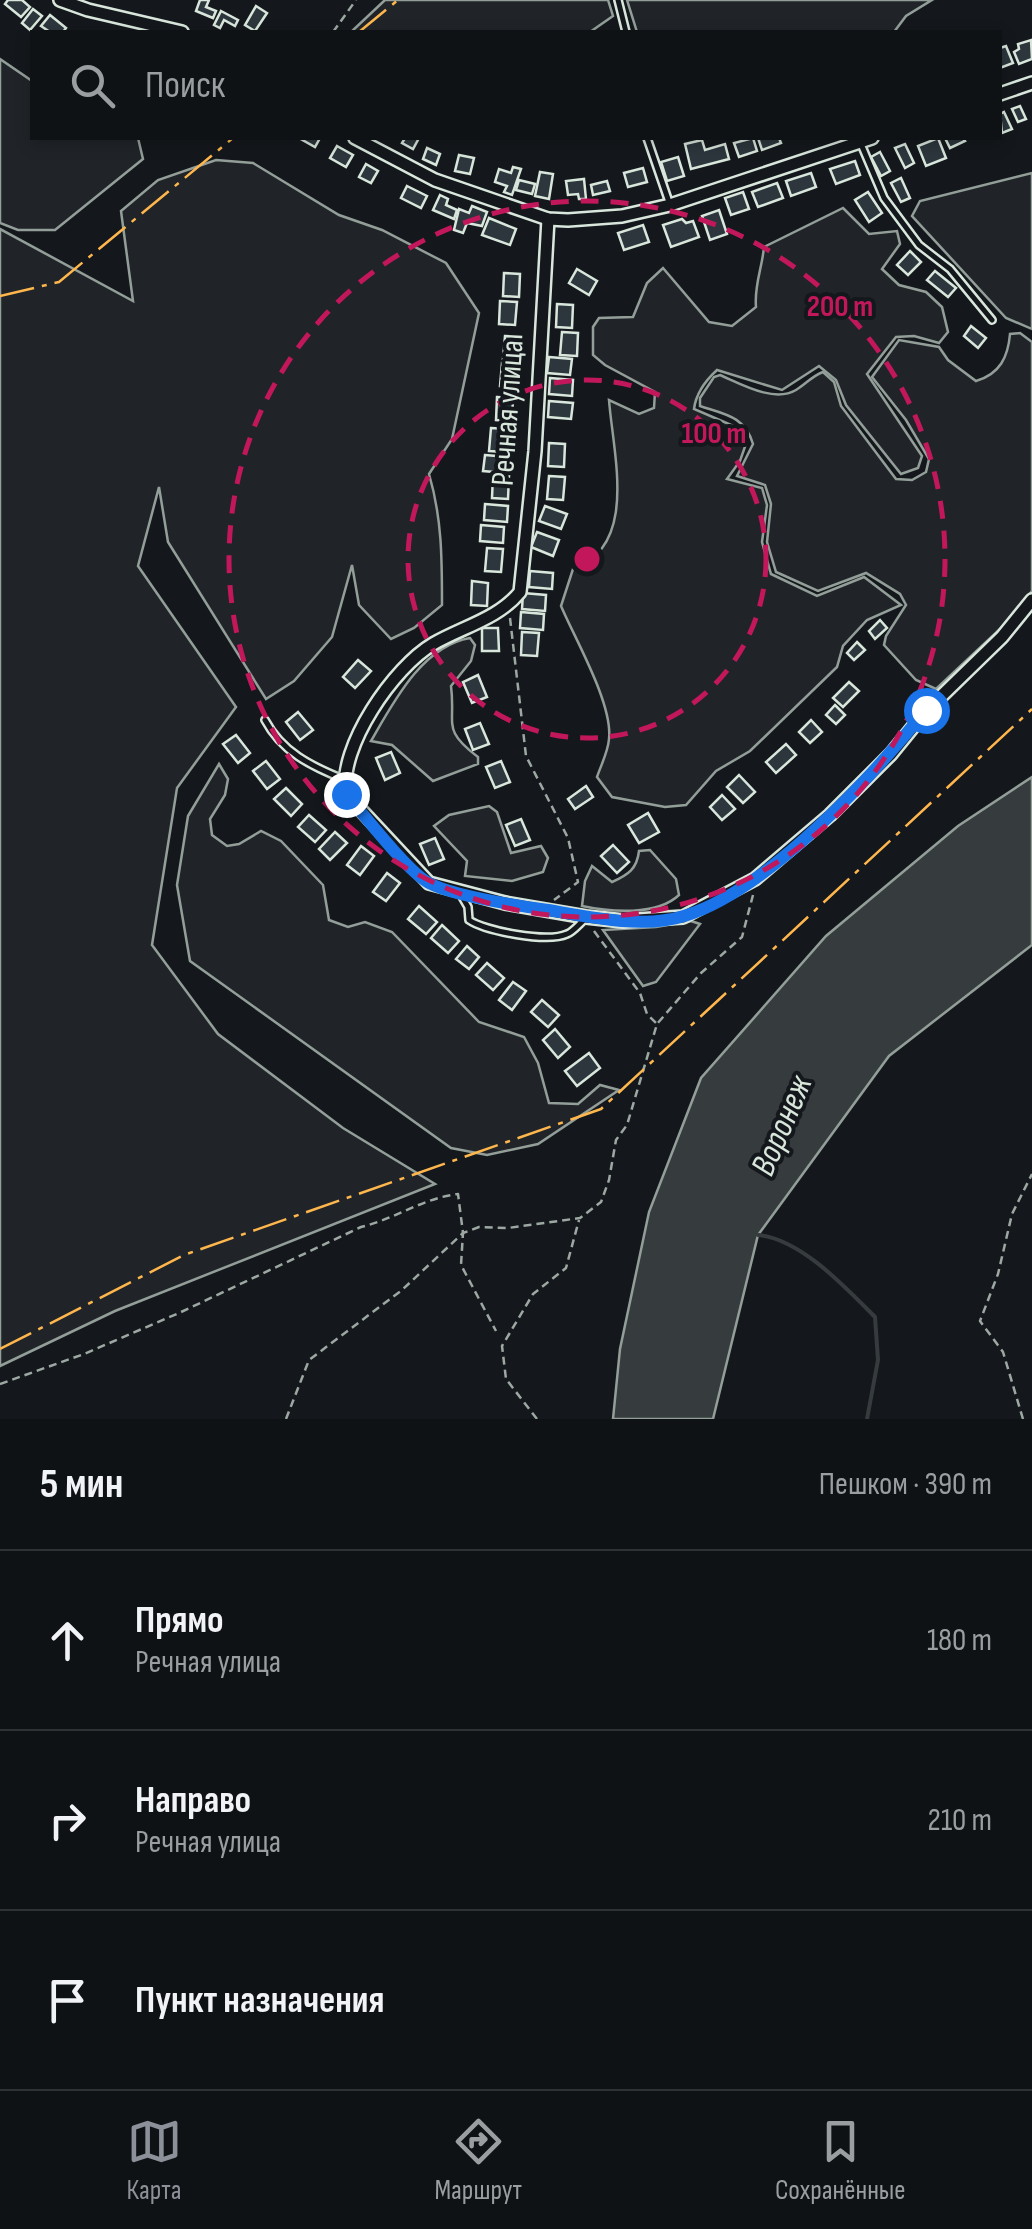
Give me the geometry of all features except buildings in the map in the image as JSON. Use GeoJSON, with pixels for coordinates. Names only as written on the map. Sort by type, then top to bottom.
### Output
{"type":"FeatureCollection","features":[{"type":"Feature","properties":{"kind":"street"},"geometry":{"type":"LineString","coordinates":[[60,0],[173,30]]}},
{"type":"Feature","properties":{"kind":"street"},"geometry":{"type":"LineString","coordinates":[[1002,93],[1032,83]]}},
{"type":"Feature","properties":{"kind":"street"},"geometry":{"type":"LineString","coordinates":[[359,140],[435,180],[548,219],[622,216],[866,140]]}},
{"type":"Feature","properties":{"kind":"street","name":"Речная улица"},"geometry":{"type":"LineString","coordinates":[[508,606],[520,592],[536,451],[548,219]]}},
{"type":"Feature","properties":{"kind":"street"},"geometry":{"type":"LineString","coordinates":[[508,606],[411,660],[368,717],[343,779],[346,794],[428,883],[542,910],[623,922],[683,917],[755,879],[891,754],[926,710],[1002,637],[1032,600]]}},
{"type":"Feature","properties":{"kind":"lane"},"geometry":{"type":"LineString","coordinates":[[618,0],[626,30]]}},
{"type":"Feature","properties":{"kind":"lane"},"geometry":{"type":"LineString","coordinates":[[648,140],[670,204]]}},
{"type":"Feature","properties":{"kind":"lane"},"geometry":{"type":"LineString","coordinates":[[866,140],[884,198],[919,244],[950,269],[992,320]]}},
{"type":"Feature","properties":{"kind":"lane"},"geometry":{"type":"LineString","coordinates":[[265,720],[274,736],[307,764],[343,779]]}},
{"type":"Feature","properties":{"kind":"lane"},"geometry":{"type":"LineString","coordinates":[[460,892],[468,908],[468,920],[479,927],[546,938],[568,934],[586,918]]}},
{"type":"Feature","properties":{"kind":"path"},"geometry":{"type":"LineString","coordinates":[[334,30],[356,0]]}},
{"type":"Feature","properties":{"kind":"path"},"geometry":{"type":"LineString","coordinates":[[508,606],[526,756],[568,838],[578,882],[542,910]]}},
{"type":"Feature","properties":{"kind":"path"},"geometry":{"type":"LineString","coordinates":[[286,1419],[309,1360],[402,1290],[463,1234],[479,1227],[508,1228],[580,1218],[600,1202],[609,1180],[616,1140],[627,1125],[657,1024],[742,937],[755,879]]}},
{"type":"Feature","properties":{"kind":"path"},"geometry":{"type":"LineString","coordinates":[[586,918],[640,993],[647,1014],[657,1024]]}},
{"type":"Feature","properties":{"kind":"path"},"geometry":{"type":"LineString","coordinates":[[1023,1419],[1003,1352],[980,1321],[998,1274],[1012,1214],[1032,1174]]}},
{"type":"Feature","properties":{"kind":"path"},"geometry":{"type":"LineString","coordinates":[[0,1384],[147,1327],[348,1233],[390,1220],[434,1196],[458,1194],[463,1234],[461,1265],[496,1331]]}},
{"type":"Feature","properties":{"kind":"path"},"geometry":{"type":"LineString","coordinates":[[538,1419],[506,1380],[502,1346],[533,1294],[566,1268],[580,1218]]}},
{"type":"Feature","properties":{"kind":"shaded area"},"geometry":{"type":"Polygon","coordinates":[[[385,0],[608,0],[613,16],[593,30],[353,30],[385,0]]]}},
{"type":"Feature","properties":{"kind":"shaded area"},"geometry":{"type":"Polygon","coordinates":[[[627,0],[932,0],[906,16],[896,30],[636,30],[627,0]]]}},
{"type":"Feature","properties":{"kind":"shaded area"},"geometry":{"type":"Polygon","coordinates":[[[0,59],[30,80],[30,140],[138,140],[143,159],[55,230],[18,230],[0,223],[0,59]]]}},
{"type":"Feature","properties":{"kind":"shaded area"},"geometry":{"type":"Polygon","coordinates":[[[216,160],[253,163],[339,215],[382,230],[446,263],[479,313],[452,439],[429,474],[439,523],[442,605],[414,628],[391,639],[359,605],[352,565],[332,637],[294,681],[266,699],[168,542],[159,487],[138,566],[236,707],[177,788],[152,945],[218,1034],[343,1128],[435,1184],[115,1311],[0,1366],[0,229],[133,301],[121,211],[158,180],[216,160]]]}},
{"type":"Feature","properties":{"kind":"shaded area"},"geometry":{"type":"Polygon","coordinates":[[[1032,173],[1032,329],[1006,318],[912,216],[920,201],[1032,173]]]}},
{"type":"Feature","properties":{"kind":"shaded area"},"geometry":{"type":"Polygon","coordinates":[[[843,208],[869,234],[897,231],[900,244],[882,269],[899,285],[926,292],[942,307],[948,332],[939,343],[914,336],[896,337],[867,374],[922,456],[918,468],[901,474],[846,405],[836,380],[819,366],[782,390],[717,370],[702,388],[694,409],[736,427],[747,441],[740,461],[727,479],[762,488],[767,505],[762,542],[771,574],[817,596],[864,577],[901,605],[867,620],[843,646],[837,667],[750,751],[716,771],[686,805],[665,807],[612,797],[597,777],[609,739],[605,708],[561,606],[573,569],[594,557],[607,540],[614,520],[617,471],[609,400],[639,414],[654,408],[655,392],[593,355],[593,327],[599,318],[633,317],[647,283],[663,268],[709,322],[732,326],[756,307],[764,247],[843,208]]]}},
{"type":"Feature","properties":{"kind":"shaded area"},"geometry":{"type":"Polygon","coordinates":[[[1020,333],[1032,342],[1032,591],[1000,629],[936,689],[916,680],[884,645],[906,605],[900,594],[866,573],[818,591],[776,572],[767,542],[771,504],[765,485],[737,476],[753,444],[745,427],[700,406],[700,398],[714,377],[720,375],[758,391],[778,394],[796,390],[823,372],[834,382],[841,406],[896,479],[912,480],[926,472],[929,459],[906,420],[872,377],[899,340],[939,347],[948,360],[976,381],[997,369],[1005,357],[1010,334],[1020,333]]]}},
{"type":"Feature","properties":{"kind":"shaded area"},"geometry":{"type":"Polygon","coordinates":[[[470,638],[475,645],[471,661],[451,686],[452,718],[455,733],[478,757],[478,764],[433,781],[392,745],[371,741],[399,694],[423,664],[453,643],[470,638]]]}},
{"type":"Feature","properties":{"kind":"shaded area"},"geometry":{"type":"Polygon","coordinates":[[[219,764],[228,779],[225,795],[210,819],[212,835],[227,846],[239,844],[261,831],[281,841],[323,885],[329,920],[348,927],[365,922],[392,932],[479,1022],[524,1037],[538,1063],[549,1103],[578,1104],[600,1085],[619,1090],[538,1144],[487,1155],[451,1148],[190,961],[177,885],[188,816],[219,764]]]}},
{"type":"Feature","properties":{"kind":"shaded area"},"geometry":{"type":"Polygon","coordinates":[[[489,806],[497,812],[511,853],[541,846],[548,858],[543,872],[512,881],[465,876],[467,861],[434,826],[449,815],[489,806]]]}},
{"type":"Feature","properties":{"kind":"shaded area"},"geometry":{"type":"Polygon","coordinates":[[[650,850],[676,879],[679,895],[646,909],[619,911],[582,906],[585,881],[592,866],[612,882],[631,871],[639,851],[650,850]]]}},
{"type":"Feature","properties":{"kind":"shaded area"},"geometry":{"type":"Polygon","coordinates":[[[691,921],[700,924],[656,982],[643,986],[603,930],[656,927],[691,921]]]}},
{"type":"Feature","properties":{"kind":"water","name":"Воронеж"},"geometry":{"type":"Polygon","coordinates":[[[1032,777],[1032,945],[889,1056],[758,1235],[713,1419],[613,1419],[620,1349],[649,1212],[701,1078],[826,936],[958,826],[1032,777]]]}},
{"type":"Feature","properties":{"kind":"waterway"},"geometry":{"type":"LineString","coordinates":[[758,1235],[774,1238],[806,1255],[875,1317],[878,1360],[867,1419]]}},
{"type":"Feature","properties":{"kind":"power"},"geometry":{"type":"LineString","coordinates":[[361,30],[398,0]]}},
{"type":"Feature","properties":{"kind":"power"},"geometry":{"type":"LineString","coordinates":[[0,296],[59,282],[231,140]]}},
{"type":"Feature","properties":{"kind":"power"},"geometry":{"type":"LineString","coordinates":[[0,1349],[184,1255],[601,1109],[1032,709]]}},
{"type":"Feature","properties":{"kind":"route"},"geometry":{"type":"LineString","coordinates":[[346,794],[428,883],[586,918],[623,922],[683,917],[755,879],[830,815],[891,754],[926,710]]}}]}
